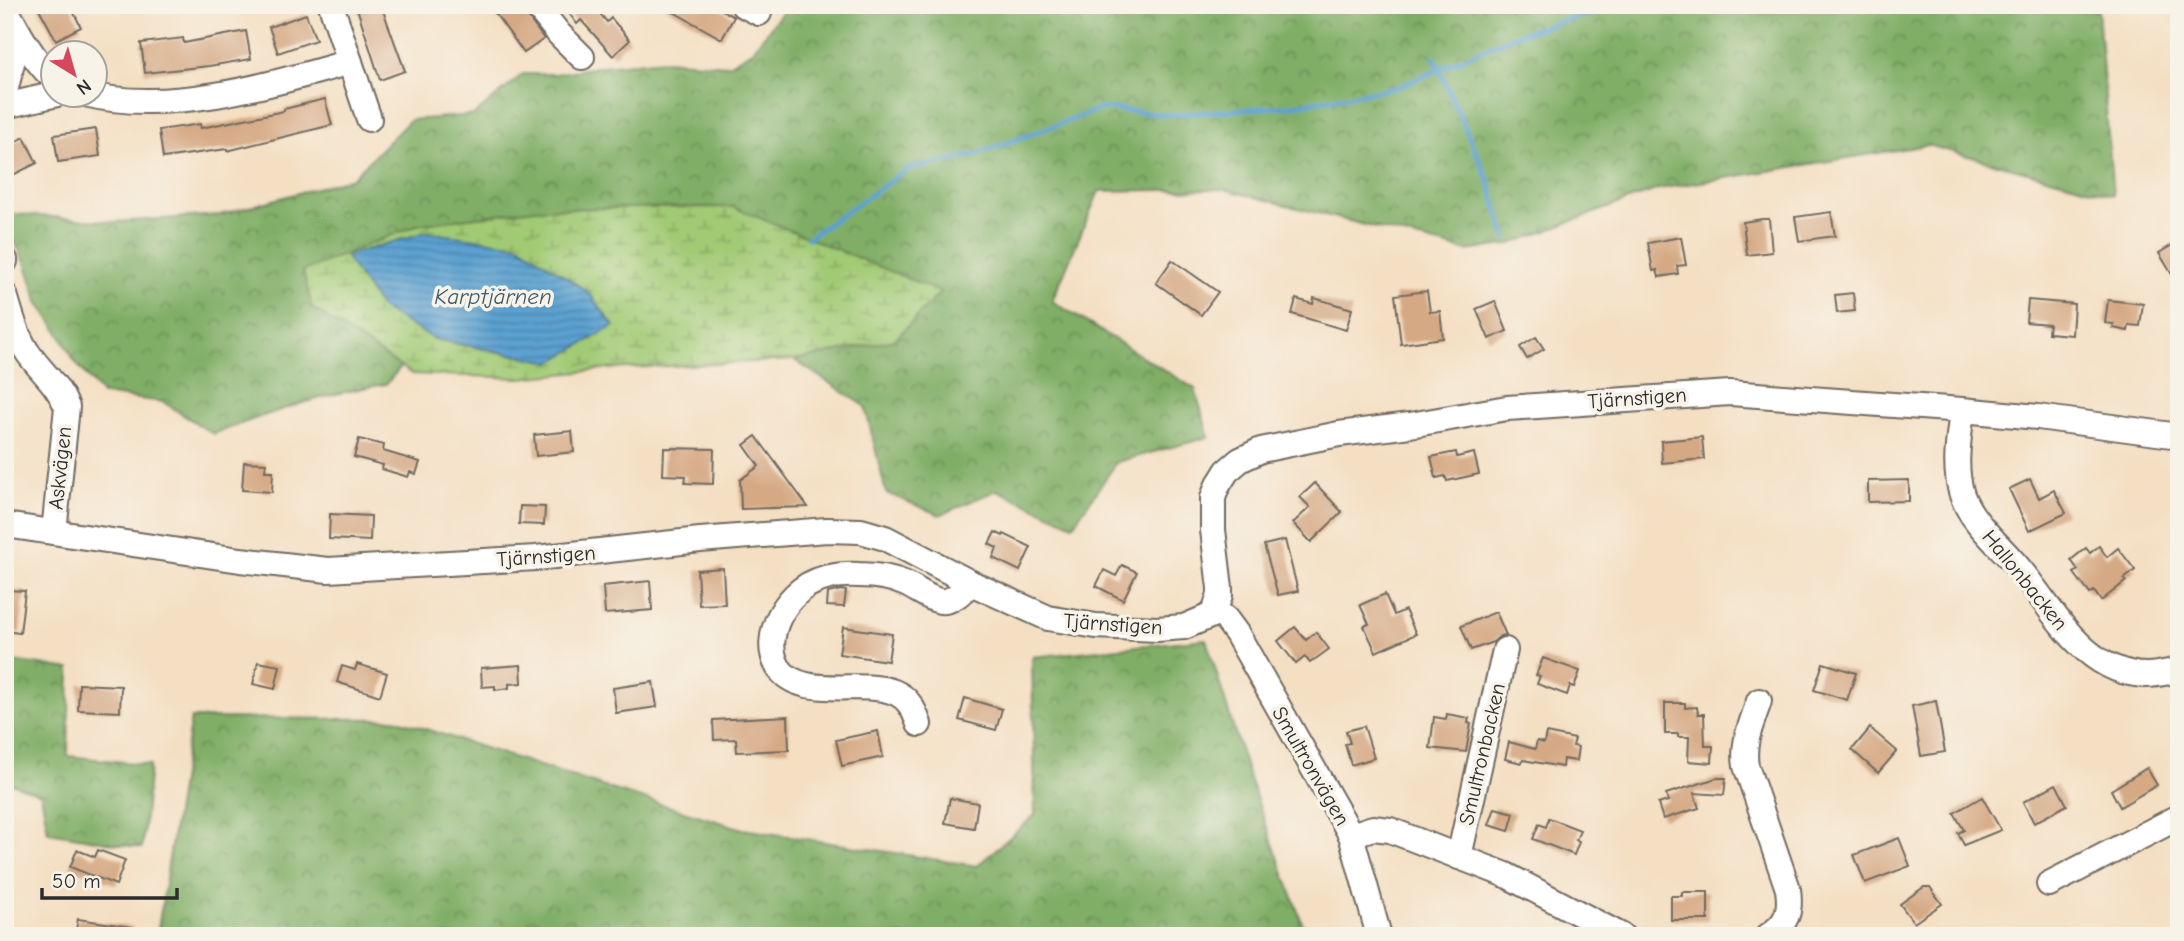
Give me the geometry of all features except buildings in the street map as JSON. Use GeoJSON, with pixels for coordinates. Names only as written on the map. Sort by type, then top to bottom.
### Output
{"type":"FeatureCollection","features":[{"type":"Feature","properties":{"kind":"street"},"geometry":{"type":"LineString","coordinates":[[331,5],[369,119]]}},
{"type":"Feature","properties":{"kind":"street"},"geometry":{"type":"LineString","coordinates":[[536,5],[582,57]]}},
{"type":"Feature","properties":{"kind":"street"},"geometry":{"type":"LineString","coordinates":[[5,7],[19,34],[38,60]]}},
{"type":"Feature","properties":{"kind":"street"},"geometry":{"type":"LineString","coordinates":[[5,92],[19,34]]}},
{"type":"Feature","properties":{"kind":"street"},"geometry":{"type":"LineString","coordinates":[[108,99],[147,101],[209,96],[270,84],[350,62]]}},
{"type":"Feature","properties":{"kind":"street"},"geometry":{"type":"LineString","coordinates":[[5,106],[38,98]]}},
{"type":"Feature","properties":{"kind":"street","name":"Askvägen"},"geometry":{"type":"LineString","coordinates":[[5,295],[16,330],[28,353],[60,392],[67,407],[54,532]]}},
{"type":"Feature","properties":{"kind":"street","name":"Tjärnstigen"},"geometry":{"type":"LineString","coordinates":[[5,526],[328,570],[560,556],[700,540],[814,531],[861,531],[885,538],[971,583],[1048,618],[1096,626],[1157,629],[1184,627],[1202,620],[1215,610],[1220,588],[1213,530],[1213,498],[1227,471],[1240,460],[1261,450],[1339,435],[1507,408],[1730,393],[2038,417],[2179,436]]}},
{"type":"Feature","properties":{"kind":"street","name":"Hallonbacken"},"geometry":{"type":"LineString","coordinates":[[1962,410],[1957,468],[1967,506],[2073,638],[2099,660],[2130,673],[2154,675],[2179,670]]}},
{"type":"Feature","properties":{"kind":"street"},"geometry":{"type":"LineString","coordinates":[[919,724],[911,705],[892,691],[812,687],[794,681],[782,672],[774,660],[771,643],[774,627],[782,610],[795,596],[821,579],[845,574],[869,575],[904,583],[939,601],[961,593],[971,583]]}},
{"type":"Feature","properties":{"kind":"street","name":"Smultronvägen"},"geometry":{"type":"LineString","coordinates":[[1215,610],[1237,634],[1350,835],[1379,936]]}},
{"type":"Feature","properties":{"kind":"street","name":"Smultronbacken"},"geometry":{"type":"LineString","coordinates":[[1459,857],[1505,650]]}},
{"type":"Feature","properties":{"kind":"street"},"geometry":{"type":"LineString","coordinates":[[1759,701],[1744,753],[1788,889],[1790,906],[1777,930],[1768,936]]}},
{"type":"Feature","properties":{"kind":"street"},"geometry":{"type":"LineString","coordinates":[[2049,884],[2179,817]]}},
{"type":"Feature","properties":{"kind":"street","name":"Smultronbacken"},"geometry":{"type":"LineString","coordinates":[[1350,835],[1373,828],[1390,830],[1506,875],[1622,936]]}},
{"type":"Feature","properties":{"kind":"green space"},"geometry":{"type":"Polygon","coordinates":[[[788,5],[2082,5],[2098,11],[2113,195],[1927,145],[1658,189],[1511,244],[1467,251],[1223,189],[1099,191],[1052,301],[1195,389],[1209,437],[1117,462],[1073,525],[997,490],[940,515],[886,493],[865,406],[794,360],[894,340],[733,207],[536,209],[417,225],[304,271],[313,308],[401,367],[386,384],[298,404],[213,434],[163,402],[102,394],[75,362],[38,302],[25,262],[5,223],[5,213],[114,222],[220,215],[352,178],[410,120],[474,115],[523,74],[555,74],[664,60],[728,65],[752,51],[788,5]]]}},
{"type":"Feature","properties":{"kind":"green space"},"geometry":{"type":"Polygon","coordinates":[[[733,207],[941,292],[894,340],[794,360],[608,369],[521,378],[412,374],[312,308],[303,271],[417,225],[536,209],[733,207]]]}},
{"type":"Feature","properties":{"kind":"green space"},"geometry":{"type":"Polygon","coordinates":[[[1206,639],[1249,778],[1307,936],[157,936],[191,718],[395,719],[743,829],[977,866],[1035,815],[1032,657],[1206,639]]]}},
{"type":"Feature","properties":{"kind":"green space"},"geometry":{"type":"Polygon","coordinates":[[[5,660],[70,669],[68,756],[150,765],[142,848],[48,832],[41,794],[5,781],[5,660]]]}},
{"type":"Feature","properties":{"kind":"water","name":"Karptjärnen"},"geometry":{"type":"Polygon","coordinates":[[[426,232],[519,245],[588,292],[614,326],[551,362],[434,339],[381,308],[345,256],[426,232]]]}},
{"type":"Feature","properties":{"kind":"waterway"},"geometry":{"type":"LineString","coordinates":[[808,238],[908,169],[974,155],[1103,108],[1166,115],[1289,106],[1399,87],[1518,34],[1620,5]]}},
{"type":"Feature","properties":{"kind":"waterway"},"geometry":{"type":"LineString","coordinates":[[1434,57],[1489,182],[1506,238]]}}]}
